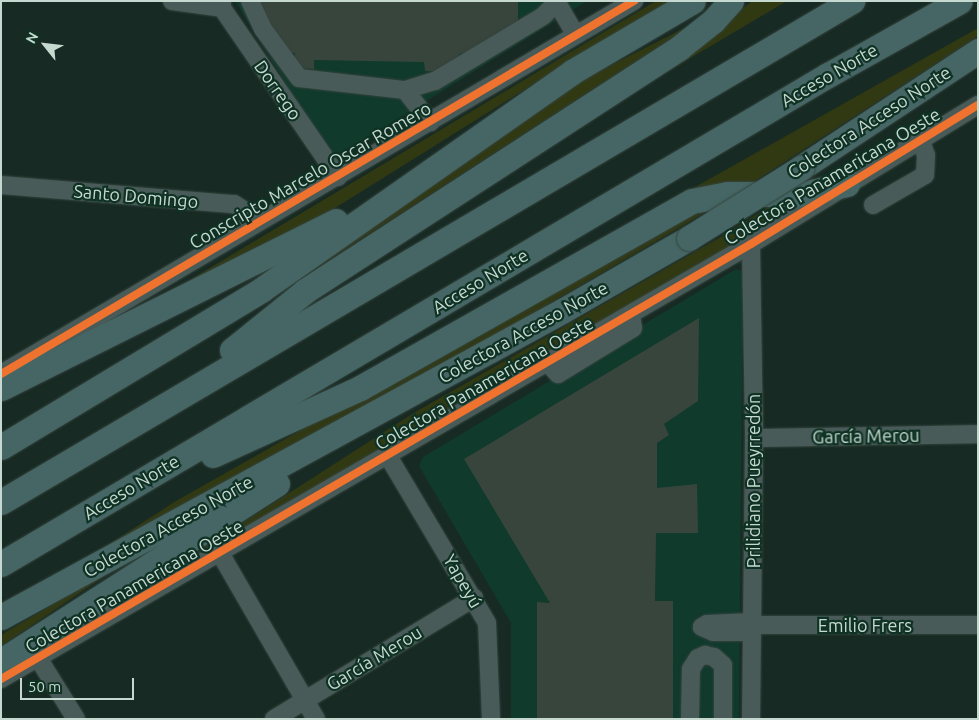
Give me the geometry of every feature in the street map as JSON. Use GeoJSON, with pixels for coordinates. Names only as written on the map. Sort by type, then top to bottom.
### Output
{"type":"FeatureCollection","features":[{"type":"Feature","properties":{"kind":"highway"},"geometry":{"type":"LineString","coordinates":[[169,402],[305,291],[679,48],[713,21],[731,1]]}},
{"type":"Feature","properties":{"kind":"highway"},"geometry":{"type":"LineString","coordinates":[[1,502],[852,1]]}},
{"type":"Feature","properties":{"kind":"highway","name":"Acceso Norte"},"geometry":{"type":"LineString","coordinates":[[1,564],[828,75],[960,1]]}},
{"type":"Feature","properties":{"kind":"highway"},"geometry":{"type":"LineString","coordinates":[[1,447],[261,290],[572,72],[688,4]]}},
{"type":"Feature","properties":{"kind":"highway","name":"Colectora Acceso Norte"},"geometry":{"type":"LineString","coordinates":[[1,618],[453,371],[689,238],[803,166],[975,52]]}},
{"type":"Feature","properties":{"kind":"highway"},"geometry":{"type":"LineString","coordinates":[[1,388],[310,235],[446,161]]}},
{"type":"Feature","properties":{"kind":"highway"},"geometry":{"type":"LineString","coordinates":[[94,509],[360,388],[692,202],[727,194],[803,194],[846,184]]}},
{"type":"Feature","properties":{"kind":"highway"},"geometry":{"type":"LineString","coordinates":[[1,661],[453,371]]}},
{"type":"Feature","properties":{"kind":"street"},"geometry":{"type":"LineString","coordinates":[[172,1],[222,5]]}},
{"type":"Feature","properties":{"kind":"street"},"geometry":{"type":"LineString","coordinates":[[250,1],[264,29],[299,78],[405,90],[435,82],[543,16],[556,2],[576,35]]}},
{"type":"Feature","properties":{"kind":"street","name":"Conscripto Marcelo Oscar Romero"},"geometry":{"type":"LineString","coordinates":[[1,374],[338,177],[576,35],[625,3]]}},
{"type":"Feature","properties":{"kind":"street","name":"Dorrego"},"geometry":{"type":"LineString","coordinates":[[222,5],[338,177]]}},
{"type":"Feature","properties":{"kind":"street"},"geometry":{"type":"LineString","coordinates":[[405,90],[430,122]]}},
{"type":"Feature","properties":{"kind":"street","name":"Colectora Panamericana Oeste"},"geometry":{"type":"LineString","coordinates":[[1,679],[220,554],[751,244],[846,184],[978,105]]}},
{"type":"Feature","properties":{"kind":"street"},"geometry":{"type":"LineString","coordinates":[[873,204],[925,175],[926,155],[920,139]]}},
{"type":"Feature","properties":{"kind":"street","name":"Santo Domingo"},"geometry":{"type":"LineString","coordinates":[[1,184],[234,204],[250,214],[247,229]]}},
{"type":"Feature","properties":{"kind":"street","name":"Prilidiano Pueyrredón"},"geometry":{"type":"LineString","coordinates":[[751,244],[754,438],[752,719]]}},
{"type":"Feature","properties":{"kind":"street"},"geometry":{"type":"LineString","coordinates":[[1,440],[36,426]]}},
{"type":"Feature","properties":{"kind":"street","name":"García Merou"},"geometry":{"type":"LineString","coordinates":[[754,438],[978,434]]}},
{"type":"Feature","properties":{"kind":"street","name":"Yapeyú"},"geometry":{"type":"LineString","coordinates":[[388,456],[474,598],[490,635],[491,719]]}},
{"type":"Feature","properties":{"kind":"street"},"geometry":{"type":"LineString","coordinates":[[220,554],[316,719]]}},
{"type":"Feature","properties":{"kind":"street","name":"García Merou"},"geometry":{"type":"LineString","coordinates":[[274,719],[474,598]]}},
{"type":"Feature","properties":{"kind":"street","name":"Emilio Frers"},"geometry":{"type":"LineString","coordinates":[[705,655],[702,627],[707,624],[752,626],[978,624]]}},
{"type":"Feature","properties":{"kind":"street"},"geometry":{"type":"LineString","coordinates":[[690,719],[691,670],[698,658],[705,655],[714,657],[723,665],[723,719]]}},
{"type":"Feature","properties":{"kind":"street"},"geometry":{"type":"LineString","coordinates":[[38,658],[76,719]]}},
{"type":"Feature","properties":{"kind":"shaded area"},"geometry":{"type":"Polygon","coordinates":[[[235,1],[587,1],[338,156],[329,154],[235,1]]]}},
{"type":"Feature","properties":{"kind":"shaded area"},"geometry":{"type":"Polygon","coordinates":[[[656,1],[676,1],[607,38],[335,208],[136,312],[656,1]]]}},
{"type":"Feature","properties":{"kind":"shaded area"},"geometry":{"type":"Polygon","coordinates":[[[752,1],[787,1],[601,111],[715,32],[752,1]]]}},
{"type":"Feature","properties":{"kind":"shaded area"},"geometry":{"type":"Polygon","coordinates":[[[698,21],[261,304],[588,77],[698,21]]]}},
{"type":"Feature","properties":{"kind":"shaded area"},"geometry":{"type":"Polygon","coordinates":[[[978,28],[978,36],[749,185],[681,195],[978,28]]]}},
{"type":"Feature","properties":{"kind":"shaded area"},"geometry":{"type":"Polygon","coordinates":[[[770,206],[796,210],[59,641],[412,414],[719,238],[770,206]]]}},
{"type":"Feature","properties":{"kind":"shaded area"},"geometry":{"type":"Polygon","coordinates":[[[713,208],[464,353],[86,559],[176,501],[653,231],[713,208]]]}},
{"type":"Feature","properties":{"kind":"shaded area"},"geometry":{"type":"Polygon","coordinates":[[[736,269],[743,272],[739,719],[511,719],[511,623],[419,466],[423,457],[736,269]]]}},
{"type":"Feature","properties":{"kind":"shaded area"},"geometry":{"type":"Polygon","coordinates":[[[124,563],[1,646],[1,635],[124,563]]]}},
{"type":"Feature","properties":{"kind":"building"},"geometry":{"type":"Polygon","coordinates":[[[251,1],[518,1],[518,25],[473,52],[459,54],[459,59],[442,72],[425,71],[424,62],[314,60],[314,69],[295,68],[295,53],[288,52],[251,1]]]}},
{"type":"Feature","properties":{"kind":"building"},"geometry":{"type":"Polygon","coordinates":[[[699,318],[698,401],[664,424],[669,435],[657,443],[657,488],[697,484],[698,533],[656,533],[655,601],[673,601],[673,719],[537,719],[537,602],[550,603],[464,459],[699,318]]]}},
{"type":"Feature","properties":{"kind":"cycle path"},"geometry":{"type":"LineString","coordinates":[[1,374],[634,1]]}},
{"type":"Feature","properties":{"kind":"cycle path"},"geometry":{"type":"LineString","coordinates":[[1,679],[751,244],[978,105]]}}]}
